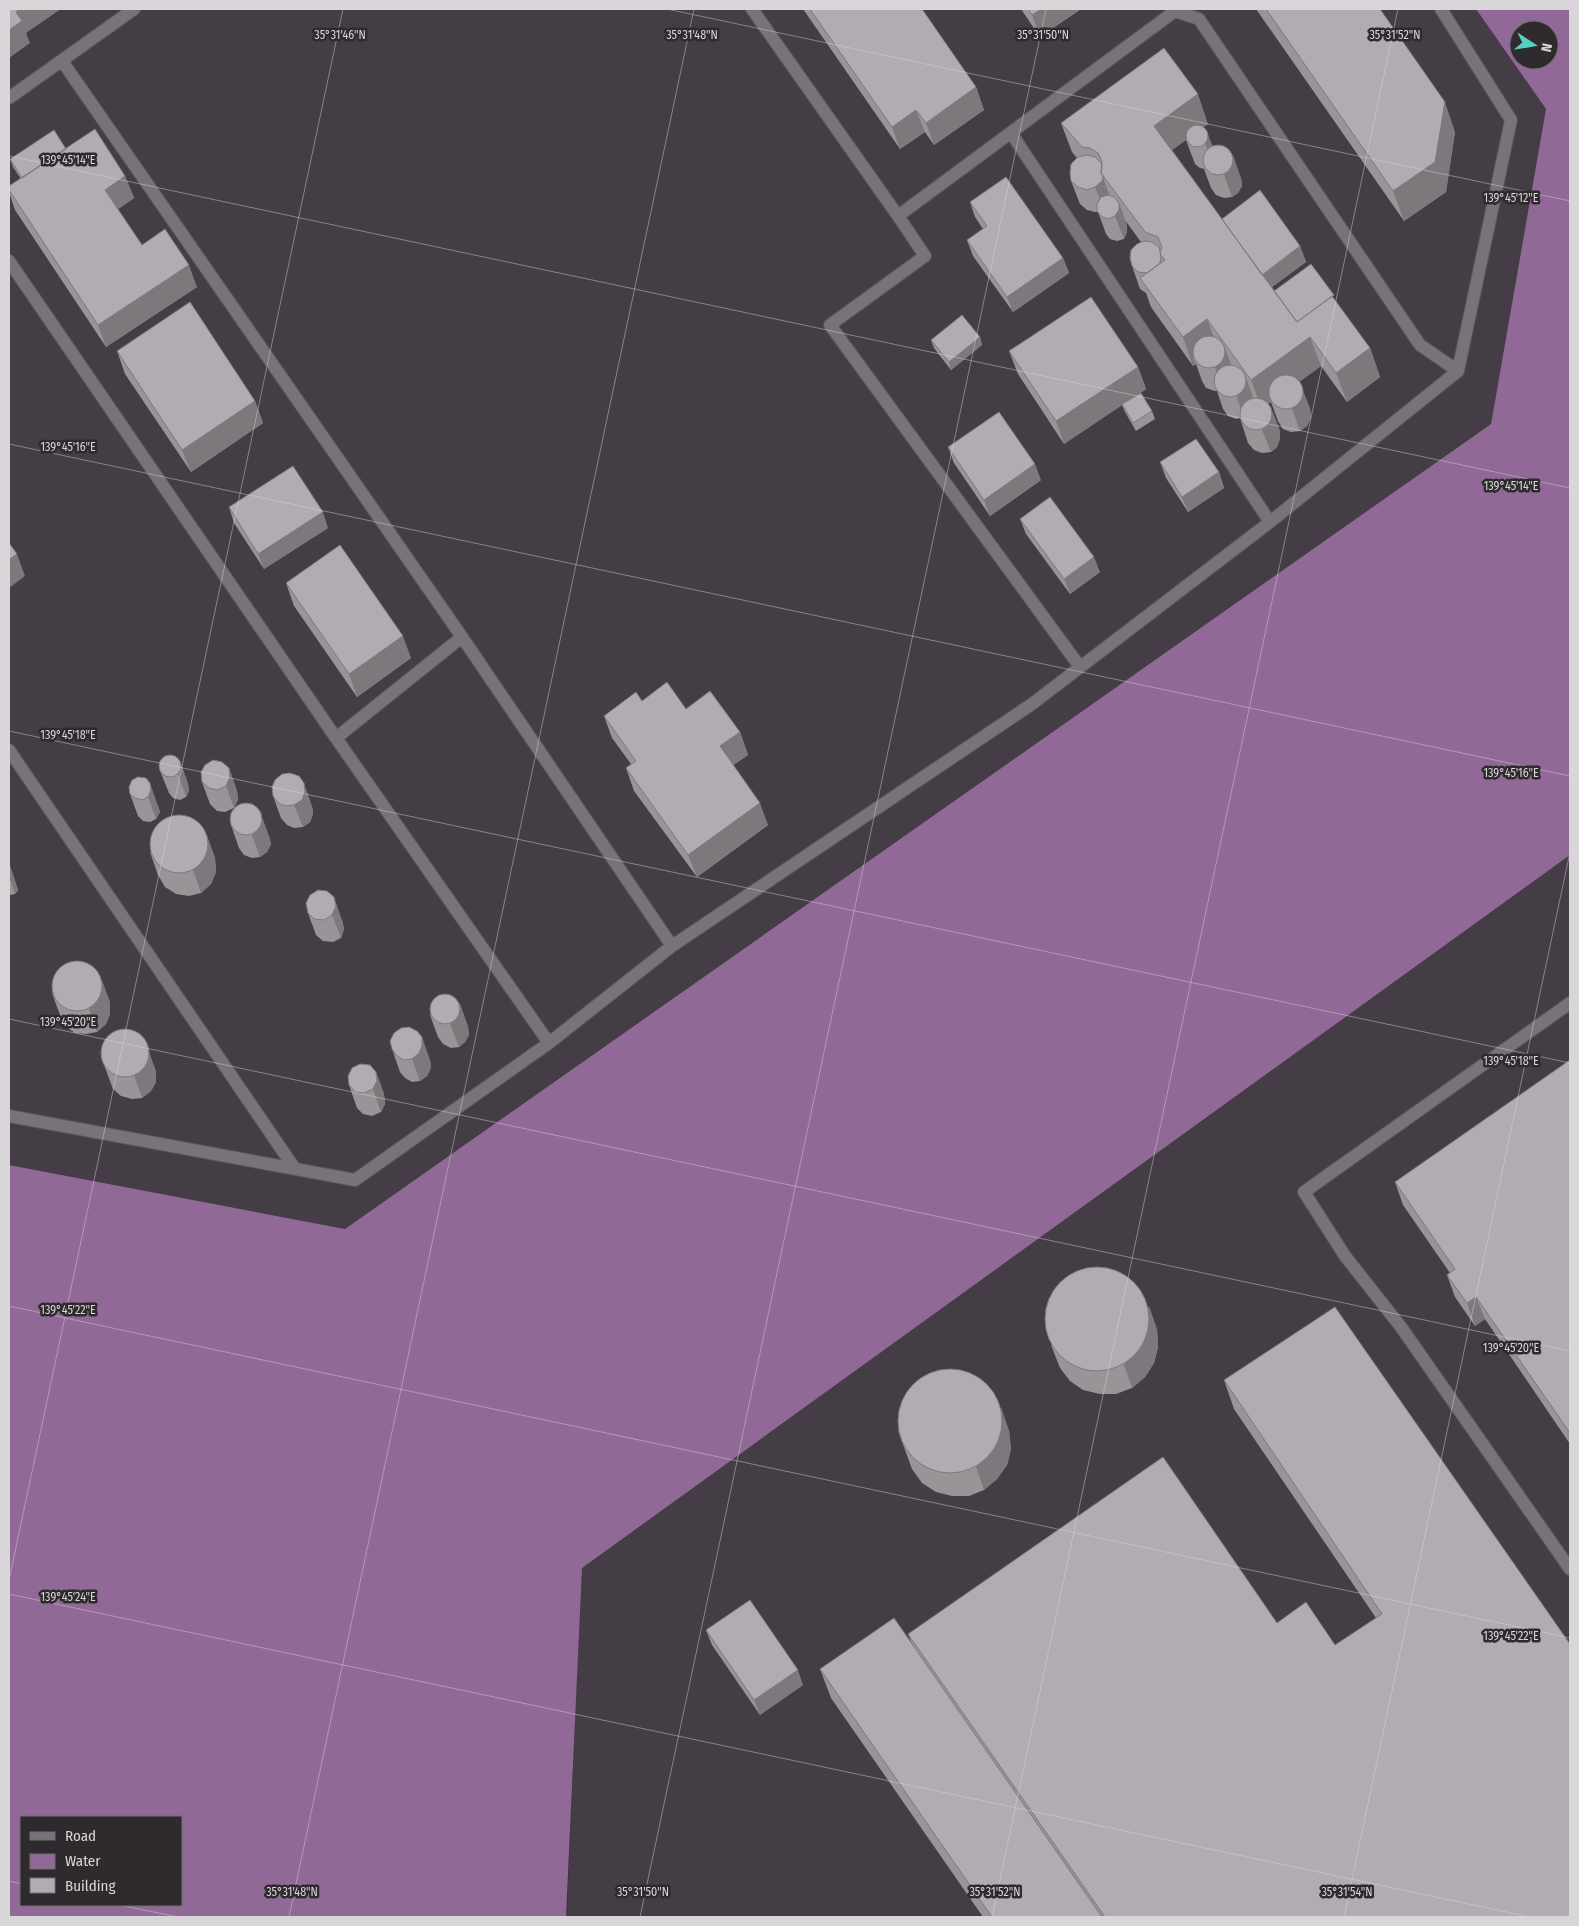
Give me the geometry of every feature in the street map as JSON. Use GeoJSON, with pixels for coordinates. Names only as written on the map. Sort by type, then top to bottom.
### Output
{"type":"FeatureCollection","features":[{"type":"Feature","properties":{"kind":"street"},"geometry":{"type":"LineString","coordinates":[[9,98],[134,9]]}},
{"type":"Feature","properties":{"kind":"street"},"geometry":{"type":"LineString","coordinates":[[752,9],[925,256],[830,325],[1080,667]]}},
{"type":"Feature","properties":{"kind":"street"},"geometry":{"type":"LineString","coordinates":[[9,1116],[355,1180],[549,1043],[672,946],[1032,704],[1270,522],[1458,371],[1511,120],[1441,9]]}},
{"type":"Feature","properties":{"kind":"street"},"geometry":{"type":"LineString","coordinates":[[898,216],[1175,11],[1199,19],[1420,345],[1458,371]]}},
{"type":"Feature","properties":{"kind":"street"},"geometry":{"type":"LineString","coordinates":[[62,61],[462,637],[672,946]]}},
{"type":"Feature","properties":{"kind":"street"},"geometry":{"type":"LineString","coordinates":[[1011,133],[1270,522]]}},
{"type":"Feature","properties":{"kind":"street"},"geometry":{"type":"LineString","coordinates":[[9,261],[336,738],[549,1043]]}},
{"type":"Feature","properties":{"kind":"street"},"geometry":{"type":"LineString","coordinates":[[336,738],[462,637]]}},
{"type":"Feature","properties":{"kind":"street"},"geometry":{"type":"LineString","coordinates":[[9,750],[295,1169]]}},
{"type":"Feature","properties":{"kind":"street"},"geometry":{"type":"LineString","coordinates":[[1570,1003],[1304,1192],[1346,1256],[1401,1327],[1570,1569]]}},
{"type":"Feature","properties":{"kind":"shaded area"},"geometry":{"type":"Polygon","coordinates":[[[9,9],[1476,9],[1509,56],[1509,70],[1519,70],[1546,109],[1491,424],[345,1229],[9,1165],[9,9]]]}},
{"type":"Feature","properties":{"kind":"shaded area"},"geometry":{"type":"Polygon","coordinates":[[[1570,855],[1570,1917],[567,1917],[581,1568],[1570,855]]]}},
{"type":"Feature","properties":{"kind":"water"},"geometry":{"type":"Polygon","coordinates":[[[1476,9],[1570,9],[1570,855],[582,1568],[566,1917],[9,1917],[9,1165],[345,1229],[1491,424],[1546,109],[1519,70],[1559,70],[1559,20],[1509,20],[1509,56],[1476,9]]]}},
{"type":"Feature","properties":{"kind":"building"},"geometry":{"type":"Polygon","coordinates":[[[9,9],[20,9],[16,12],[22,21],[9,30],[9,9]]]}},
{"type":"Feature","properties":{"kind":"building"},"geometry":{"type":"Polygon","coordinates":[[[810,9],[922,9],[976,87],[926,123],[916,110],[892,127],[810,9]]]}},
{"type":"Feature","properties":{"kind":"building"},"geometry":{"type":"Polygon","coordinates":[[[1028,9],[1041,9],[1032,15],[1028,9]]]}},
{"type":"Feature","properties":{"kind":"building"},"geometry":{"type":"Polygon","coordinates":[[[1266,9],[1380,9],[1445,102],[1435,162],[1393,191],[1266,9]]]}},
{"type":"Feature","properties":{"kind":"building"},"geometry":{"type":"Polygon","coordinates":[[[1164,48],[1198,94],[1154,126],[1297,322],[1332,296],[1370,348],[1336,373],[1310,337],[1251,380],[1207,319],[1183,337],[1140,278],[1165,260],[1160,254],[1162,247],[1158,237],[1145,232],[1101,173],[1102,161],[1098,153],[1090,148],[1082,147],[1061,123],[1164,48]]]}},
{"type":"Feature","properties":{"kind":"building"},"geometry":{"type":"Polygon","coordinates":[[[1197,125],[1205,128],[1208,136],[1205,144],[1197,147],[1189,144],[1186,136],[1189,128],[1197,125]]]}},
{"type":"Feature","properties":{"kind":"building"},"geometry":{"type":"Polygon","coordinates":[[[95,129],[125,176],[105,190],[142,245],[165,229],[189,265],[98,325],[9,190],[9,186],[95,129]]]}},
{"type":"Feature","properties":{"kind":"building"},"geometry":{"type":"Polygon","coordinates":[[[54,130],[66,149],[22,178],[10,159],[54,130]]]}},
{"type":"Feature","properties":{"kind":"building"},"geometry":{"type":"Polygon","coordinates":[[[1218,145],[1229,149],[1233,160],[1229,171],[1218,175],[1207,171],[1203,160],[1207,149],[1218,145]]]}},
{"type":"Feature","properties":{"kind":"building"},"geometry":{"type":"Polygon","coordinates":[[[1087,155],[1095,157],[1101,163],[1103,177],[1102,181],[1095,187],[1087,190],[1078,187],[1071,181],[1070,173],[1071,164],[1078,157],[1087,155]]]}},
{"type":"Feature","properties":{"kind":"building"},"geometry":{"type":"Polygon","coordinates":[[[1006,177],[1063,258],[1007,297],[967,240],[987,226],[970,202],[1006,177]]]}},
{"type":"Feature","properties":{"kind":"building"},"geometry":{"type":"Polygon","coordinates":[[[1260,190],[1300,246],[1262,275],[1222,219],[1260,190]]]}},
{"type":"Feature","properties":{"kind":"building"},"geometry":{"type":"Polygon","coordinates":[[[1108,195],[1114,197],[1119,203],[1119,210],[1115,216],[1108,219],[1102,217],[1097,211],[1097,204],[1101,197],[1108,195]]]}},
{"type":"Feature","properties":{"kind":"building"},"geometry":{"type":"Polygon","coordinates":[[[1144,241],[1152,242],[1159,247],[1161,257],[1160,263],[1147,273],[1138,272],[1132,266],[1130,258],[1131,250],[1137,244],[1144,241]]]}},
{"type":"Feature","properties":{"kind":"building"},"geometry":{"type":"Polygon","coordinates":[[[1311,264],[1334,295],[1297,322],[1274,291],[1311,264]]]}},
{"type":"Feature","properties":{"kind":"building"},"geometry":{"type":"Polygon","coordinates":[[[1091,297],[1138,367],[1056,421],[1009,351],[1091,297]]]}},
{"type":"Feature","properties":{"kind":"building"},"geometry":{"type":"Polygon","coordinates":[[[190,302],[255,401],[182,450],[117,351],[190,302]]]}},
{"type":"Feature","properties":{"kind":"building"},"geometry":{"type":"Polygon","coordinates":[[[962,315],[980,337],[949,362],[931,340],[962,315]]]}},
{"type":"Feature","properties":{"kind":"building"},"geometry":{"type":"Polygon","coordinates":[[[1209,336],[1221,340],[1225,352],[1221,364],[1209,368],[1197,364],[1193,352],[1197,340],[1209,336]]]}},
{"type":"Feature","properties":{"kind":"building"},"geometry":{"type":"Polygon","coordinates":[[[1230,365],[1241,370],[1246,381],[1241,392],[1230,397],[1219,392],[1214,381],[1219,370],[1230,365]]]}},
{"type":"Feature","properties":{"kind":"building"},"geometry":{"type":"Polygon","coordinates":[[[1286,375],[1298,380],[1303,392],[1298,404],[1286,409],[1274,404],[1269,392],[1274,380],[1286,375]]]}},
{"type":"Feature","properties":{"kind":"building"},"geometry":{"type":"Polygon","coordinates":[[[1141,393],[1152,411],[1133,423],[1122,404],[1141,393]]]}},
{"type":"Feature","properties":{"kind":"building"},"geometry":{"type":"Polygon","coordinates":[[[1256,398],[1268,402],[1272,414],[1268,426],[1256,430],[1244,426],[1240,414],[1244,402],[1256,398]]]}},
{"type":"Feature","properties":{"kind":"building"},"geometry":{"type":"Polygon","coordinates":[[[999,412],[1035,464],[984,500],[948,447],[999,412]]]}},
{"type":"Feature","properties":{"kind":"building"},"geometry":{"type":"Polygon","coordinates":[[[1196,439],[1219,472],[1182,497],[1160,462],[1196,439]]]}},
{"type":"Feature","properties":{"kind":"building"},"geometry":{"type":"Polygon","coordinates":[[[293,466],[323,512],[258,554],[229,507],[293,466]]]}},
{"type":"Feature","properties":{"kind":"building"},"geometry":{"type":"Polygon","coordinates":[[[1050,497],[1094,557],[1064,579],[1020,519],[1050,497]]]}},
{"type":"Feature","properties":{"kind":"building"},"geometry":{"type":"Polygon","coordinates":[[[9,543],[17,554],[9,560],[9,543]]]}},
{"type":"Feature","properties":{"kind":"building"},"geometry":{"type":"Polygon","coordinates":[[[340,545],[403,636],[349,674],[286,583],[340,545]]]}},
{"type":"Feature","properties":{"kind":"building"},"geometry":{"type":"Polygon","coordinates":[[[667,682],[686,709],[710,691],[740,732],[720,746],[760,803],[688,855],[626,768],[636,761],[604,716],[636,692],[642,701],[667,682]]]}},
{"type":"Feature","properties":{"kind":"building"},"geometry":{"type":"Polygon","coordinates":[[[170,755],[178,758],[181,766],[178,774],[170,777],[162,774],[159,766],[162,758],[170,755]]]}},
{"type":"Feature","properties":{"kind":"building"},"geometry":{"type":"Polygon","coordinates":[[[213,760],[222,762],[229,768],[230,777],[226,786],[217,790],[209,788],[202,782],[201,772],[205,765],[213,760]]]}},
{"type":"Feature","properties":{"kind":"building"},"geometry":{"type":"Polygon","coordinates":[[[290,773],[299,776],[304,783],[305,792],[302,800],[294,805],[286,806],[278,803],[273,796],[272,787],[275,780],[282,774],[290,773]]]}},
{"type":"Feature","properties":{"kind":"building"},"geometry":{"type":"Polygon","coordinates":[[[138,777],[146,778],[150,783],[151,790],[148,797],[142,800],[130,794],[129,787],[132,780],[138,777]]]}},
{"type":"Feature","properties":{"kind":"building"},"geometry":{"type":"Polygon","coordinates":[[[246,803],[252,804],[257,808],[261,813],[261,825],[257,830],[252,834],[246,835],[240,834],[235,830],[231,825],[230,819],[231,813],[235,808],[240,804],[246,803]]]}},
{"type":"Feature","properties":{"kind":"building"},"geometry":{"type":"Polygon","coordinates":[[[179,815],[190,817],[203,828],[208,844],[206,855],[195,868],[179,873],[168,871],[155,860],[150,844],[152,833],[163,820],[179,815]]]}},
{"type":"Feature","properties":{"kind":"building"},"geometry":{"type":"Polygon","coordinates":[[[318,890],[327,891],[334,897],[336,906],[332,915],[324,920],[314,919],[308,913],[306,903],[310,895],[318,890]]]}},
{"type":"Feature","properties":{"kind":"building"},"geometry":{"type":"Polygon","coordinates":[[[72,961],[82,961],[95,968],[102,981],[102,991],[95,1004],[82,1011],[72,1011],[63,1007],[56,1000],[52,991],[52,981],[56,972],[63,965],[72,961]]]}},
{"type":"Feature","properties":{"kind":"building"},"geometry":{"type":"Polygon","coordinates":[[[445,994],[456,998],[460,1009],[456,1020],[445,1024],[434,1020],[430,1009],[434,998],[445,994]]]}},
{"type":"Feature","properties":{"kind":"building"},"geometry":{"type":"Polygon","coordinates":[[[409,1027],[417,1031],[422,1037],[422,1046],[419,1053],[412,1059],[404,1060],[397,1056],[392,1049],[390,1041],[394,1033],[401,1028],[409,1027]]]}},
{"type":"Feature","properties":{"kind":"building"},"geometry":{"type":"Polygon","coordinates":[[[125,1029],[134,1031],[142,1036],[147,1044],[149,1053],[147,1062],[142,1070],[134,1075],[125,1077],[116,1075],[108,1070],[103,1062],[101,1053],[103,1044],[108,1036],[116,1031],[125,1029]]]}},
{"type":"Feature","properties":{"kind":"building"},"geometry":{"type":"Polygon","coordinates":[[[1570,1060],[1570,1433],[1476,1297],[1467,1303],[1447,1275],[1455,1269],[1395,1182],[1570,1060]]]}},
{"type":"Feature","properties":{"kind":"building"},"geometry":{"type":"Polygon","coordinates":[[[360,1064],[370,1065],[376,1072],[377,1081],[373,1089],[364,1093],[355,1092],[349,1085],[348,1076],[352,1068],[360,1064]]]}},
{"type":"Feature","properties":{"kind":"building"},"geometry":{"type":"Polygon","coordinates":[[[1097,1267],[1117,1271],[1134,1282],[1145,1299],[1149,1319],[1145,1339],[1134,1356],[1117,1367],[1097,1371],[1077,1367],[1060,1356],[1049,1339],[1045,1319],[1049,1299],[1060,1282],[1077,1271],[1097,1267]]]}},
{"type":"Feature","properties":{"kind":"building"},"geometry":{"type":"Polygon","coordinates":[[[1335,1307],[1570,1644],[1570,1917],[1105,1917],[908,1634],[1163,1457],[1277,1623],[1306,1602],[1335,1645],[1382,1614],[1224,1380],[1335,1307]]]}},
{"type":"Feature","properties":{"kind":"building"},"geometry":{"type":"Polygon","coordinates":[[[950,1369],[970,1373],[987,1384],[998,1401],[1002,1421],[998,1441],[987,1458],[970,1469],[950,1473],[930,1469],[913,1458],[902,1441],[898,1421],[902,1401],[913,1384],[930,1373],[950,1369]]]}},
{"type":"Feature","properties":{"kind":"building"},"geometry":{"type":"Polygon","coordinates":[[[750,1600],[798,1670],[754,1700],[706,1630],[750,1600]]]}},
{"type":"Feature","properties":{"kind":"building"},"geometry":{"type":"Polygon","coordinates":[[[894,1618],[1102,1917],[992,1917],[820,1669],[894,1618]]]}}]}
